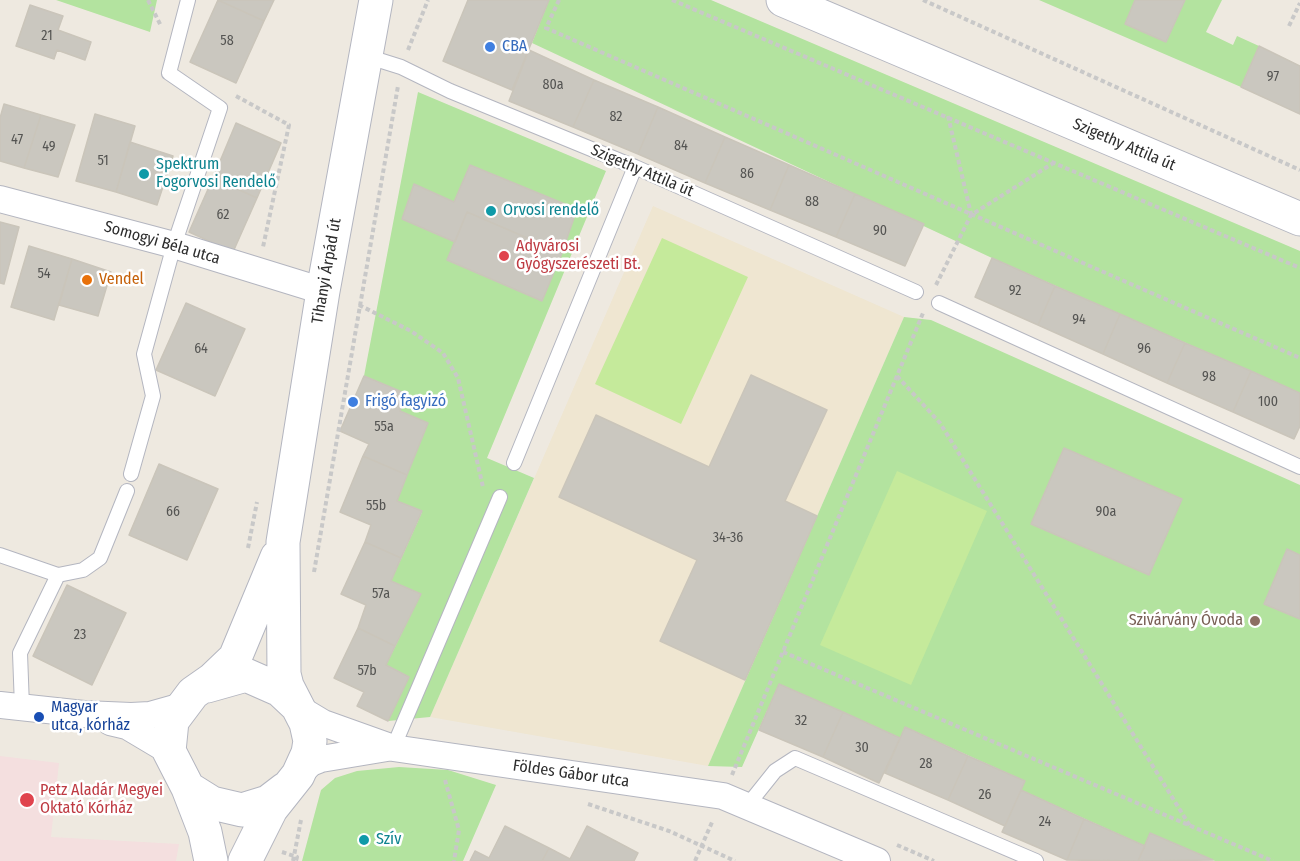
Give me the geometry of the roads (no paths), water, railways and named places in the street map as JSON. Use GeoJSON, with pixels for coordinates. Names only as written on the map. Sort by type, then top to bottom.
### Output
{"type":"FeatureCollection","features":[{"type":"Feature","properties":{"kind":"street","name":"Tihanyi Árpád út"},"geometry":{"type":"LineString","coordinates":[[245,861],[271,809],[292,782],[306,758],[310,741],[306,723],[287,686],[284,674],[283,542],[323,291],[376,0]]}},
{"type":"Feature","properties":{"kind":"street","name":"Szigethy Attila út"},"geometry":{"type":"LineString","coordinates":[[783,0],[1300,219]]}},
{"type":"Feature","properties":{"kind":"street","name":"Somogyi Béla utca"},"geometry":{"type":"LineString","coordinates":[[0,199],[174,245],[323,291]]}},
{"type":"Feature","properties":{"kind":"street","name":"Tihanyi Árpád út"},"geometry":{"type":"LineString","coordinates":[[188,699],[236,658],[283,542]]}},
{"type":"Feature","properties":{"kind":"street","name":"Tihanyi Árpád út"},"geometry":{"type":"LineString","coordinates":[[188,699],[221,680],[246,675],[280,690],[298,708]]}},
{"type":"Feature","properties":{"kind":"street"},"geometry":{"type":"LineString","coordinates":[[11,706],[131,716],[150,715],[188,699]]}},
{"type":"Feature","properties":{"kind":"street"},"geometry":{"type":"LineString","coordinates":[[169,751],[172,721],[188,699]]}},
{"type":"Feature","properties":{"kind":"street","name":"Földes Gábor utca"},"geometry":{"type":"LineString","coordinates":[[298,708],[323,723],[393,748],[723,796],[877,861]]}},
{"type":"Feature","properties":{"kind":"street"},"geometry":{"type":"LineString","coordinates":[[62,711],[127,726],[169,751],[188,788],[205,832],[211,861]]}},
{"type":"Feature","properties":{"kind":"street","name":"Földes Gábor utca"},"geometry":{"type":"LineString","coordinates":[[292,782],[311,763],[321,759],[393,748]]}},
{"type":"Feature","properties":{"kind":"street"},"geometry":{"type":"LineString","coordinates":[[188,788],[212,803],[242,810],[268,802],[292,782]]}},
{"type":"Feature","properties":{"kind":"lane"},"geometry":{"type":"LineString","coordinates":[[131,474],[153,396],[144,354],[174,245],[220,108],[169,73],[188,0]]}},
{"type":"Feature","properties":{"kind":"lane","name":"Szigethy Attila út"},"geometry":{"type":"LineString","coordinates":[[366,56],[401,67],[450,91],[635,167],[916,292]]}},
{"type":"Feature","properties":{"kind":"lane"},"geometry":{"type":"LineString","coordinates":[[514,463],[635,167]]}},
{"type":"Feature","properties":{"kind":"lane"},"geometry":{"type":"LineString","coordinates":[[939,303],[1300,466]]}},
{"type":"Feature","properties":{"kind":"lane"},"geometry":{"type":"LineString","coordinates":[[0,555],[58,575],[83,570],[100,558],[127,491]]}},
{"type":"Feature","properties":{"kind":"lane"},"geometry":{"type":"LineString","coordinates":[[393,748],[500,497]]}},
{"type":"Feature","properties":{"kind":"lane"},"geometry":{"type":"LineString","coordinates":[[11,706],[20,653],[58,575]]}},
{"type":"Feature","properties":{"kind":"lane"},"geometry":{"type":"LineString","coordinates":[[747,806],[776,771],[795,758],[1036,861]]}},
{"type":"Feature","properties":{"kind":"place","name":"CBA"},"geometry":{"type":"Point","coordinates":[490,47]}},
{"type":"Feature","properties":{"kind":"place","name":"Spektrum Fogorvosi Rendelő"},"geometry":{"type":"Point","coordinates":[144,174]}},
{"type":"Feature","properties":{"kind":"place","name":"Orvosi rendelő"},"geometry":{"type":"Point","coordinates":[491,211]}},
{"type":"Feature","properties":{"kind":"place","name":"Adyvárosi Gyógyszerészeti Bt."},"geometry":{"type":"Point","coordinates":[504,256]}},
{"type":"Feature","properties":{"kind":"place","name":"Vendel"},"geometry":{"type":"Point","coordinates":[87,280]}},
{"type":"Feature","properties":{"kind":"place","name":"Frigó fagyizó"},"geometry":{"type":"Point","coordinates":[353,402]}},
{"type":"Feature","properties":{"kind":"place","name":"Szivárvány Óvoda"},"geometry":{"type":"Point","coordinates":[1255,621]}},
{"type":"Feature","properties":{"kind":"place","name":"Magyar utca, kórház"},"geometry":{"type":"Point","coordinates":[39,717]}},
{"type":"Feature","properties":{"kind":"place","name":"Petz Aladár Megyei Oktató Kórház"},"geometry":{"type":"Point","coordinates":[27,800]}},
{"type":"Feature","properties":{"kind":"place","name":"Szív"},"geometry":{"type":"Point","coordinates":[364,840]}}]}
